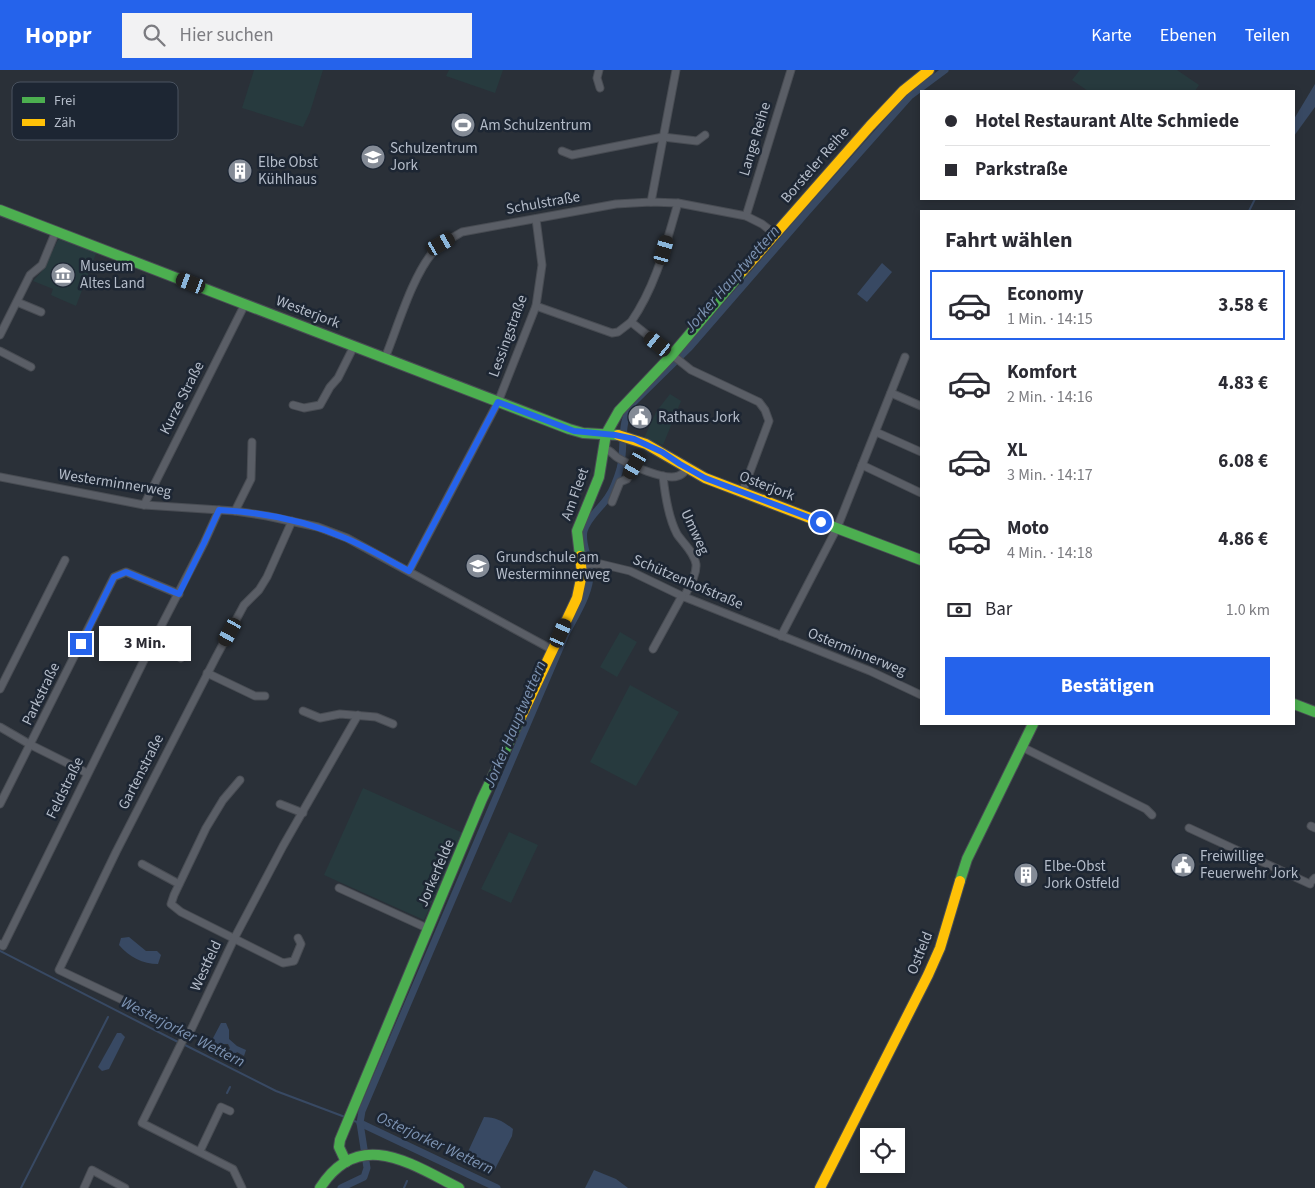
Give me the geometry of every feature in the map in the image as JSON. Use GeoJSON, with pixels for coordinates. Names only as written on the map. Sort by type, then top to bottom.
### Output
{"type":"FeatureCollection","features":[{"type":"Feature","properties":{"kind":"street"},"geometry":{"type":"LineString","coordinates":[[599,70],[597,78],[600,88]]}},
{"type":"Feature","properties":{"kind":"street"},"geometry":{"type":"LineString","coordinates":[[651,202],[676,70]]}},
{"type":"Feature","properties":{"kind":"street","name":"Lange Reihe"},"geometry":{"type":"LineString","coordinates":[[746,216],[791,70]]}},
{"type":"Feature","properties":{"kind":"street","name":"Borsteler Reihe"},"geometry":{"type":"LineString","coordinates":[[606,434],[626,402],[677,358],[775,234],[870,126],[903,91],[929,70]]}},
{"type":"Feature","properties":{"kind":"street"},"geometry":{"type":"LineString","coordinates":[[562,152],[572,155],[663,137],[697,142],[705,135]]}},
{"type":"Feature","properties":{"kind":"street","name":"Schulstraße"},"geometry":{"type":"LineString","coordinates":[[385,358],[419,272],[441,244],[462,232],[616,204],[651,202],[678,203],[746,216],[762,224],[775,234]]}},
{"type":"Feature","properties":{"kind":"street"},"geometry":{"type":"LineString","coordinates":[[536,306],[612,333],[618,332],[631,322],[638,312],[660,266],[678,203]]}},
{"type":"Feature","properties":{"kind":"street","name":"Westerjork"},"geometry":{"type":"LineString","coordinates":[[0,210],[574,431],[606,434]]}},
{"type":"Feature","properties":{"kind":"street","name":"Lessingstraße"},"geometry":{"type":"LineString","coordinates":[[409,571],[498,402],[536,306],[542,265],[536,219]]}},
{"type":"Feature","properties":{"kind":"street"},"geometry":{"type":"LineString","coordinates":[[0,335],[30,275],[42,265],[56,231]]}},
{"type":"Feature","properties":{"kind":"street"},"geometry":{"type":"LineString","coordinates":[[17,302],[41,312]]}},
{"type":"Feature","properties":{"kind":"street","name":"Kurze Straße"},"geometry":{"type":"LineString","coordinates":[[144,505],[244,304]]}},
{"type":"Feature","properties":{"kind":"street"},"geometry":{"type":"LineString","coordinates":[[631,322],[695,373],[759,402],[766,410],[769,422],[742,493]]}},
{"type":"Feature","properties":{"kind":"street"},"geometry":{"type":"LineString","coordinates":[[293,405],[304,408],[320,405],[338,378],[354,346]]}},
{"type":"Feature","properties":{"kind":"street"},"geometry":{"type":"LineString","coordinates":[[0,351],[31,367]]}},
{"type":"Feature","properties":{"kind":"street"},"geometry":{"type":"LineString","coordinates":[[781,636],[837,528],[905,357]]}},
{"type":"Feature","properties":{"kind":"street"},"geometry":{"type":"LineString","coordinates":[[891,393],[920,406]]}},
{"type":"Feature","properties":{"kind":"street"},"geometry":{"type":"LineString","coordinates":[[876,432],[920,452]]}},
{"type":"Feature","properties":{"kind":"street","name":"Osterjork"},"geometry":{"type":"LineString","coordinates":[[606,434],[623,436],[662,452],[687,468],[742,493],[920,560]]}},
{"type":"Feature","properties":{"kind":"street","name":"Am Fleet"},"geometry":{"type":"LineString","coordinates":[[587,563],[577,543],[577,531],[596,485],[605,449],[606,434]]}},
{"type":"Feature","properties":{"kind":"street"},"geometry":{"type":"LineString","coordinates":[[235,511],[251,479],[252,442]]}},
{"type":"Feature","properties":{"kind":"street"},"geometry":{"type":"LineString","coordinates":[[605,449],[650,473],[677,477],[683,474],[687,468]]}},
{"type":"Feature","properties":{"kind":"street"},"geometry":{"type":"LineString","coordinates":[[612,502],[620,482],[627,479],[635,465]]}},
{"type":"Feature","properties":{"kind":"street"},"geometry":{"type":"LineString","coordinates":[[862,465],[920,493]]}},
{"type":"Feature","properties":{"kind":"street","name":"Umweg"},"geometry":{"type":"LineString","coordinates":[[663,476],[664,492],[676,532],[694,557],[696,564],[696,571],[683,597]]}},
{"type":"Feature","properties":{"kind":"street","name":"Westerminnerweg"},"geometry":{"type":"LineString","coordinates":[[0,477],[144,505],[235,511],[318,527],[347,538],[553,650]]}},
{"type":"Feature","properties":{"kind":"street","name":"Feldstraße"},"geometry":{"type":"LineString","coordinates":[[1,945],[179,594],[219,510]]}},
{"type":"Feature","properties":{"kind":"street","name":"Gartenstraße"},"geometry":{"type":"LineString","coordinates":[[131,1004],[59,970],[116,852],[208,673],[244,605],[259,590],[267,577],[292,521]]}},
{"type":"Feature","properties":{"kind":"street"},"geometry":{"type":"LineString","coordinates":[[0,689],[65,560]]}},
{"type":"Feature","properties":{"kind":"street","name":"Schützenhofstraße"},"geometry":{"type":"LineString","coordinates":[[587,563],[618,567],[630,571],[683,597],[781,636]]}},
{"type":"Feature","properties":{"kind":"street","name":"Jorkerfelde"},"geometry":{"type":"LineString","coordinates":[[346,1162],[339,1148],[340,1140],[482,799],[577,598],[587,563]]}},
{"type":"Feature","properties":{"kind":"street","name":"Parkstraße"},"geometry":{"type":"LineString","coordinates":[[0,804],[114,577],[126,572],[179,594]]}},
{"type":"Feature","properties":{"kind":"street"},"geometry":{"type":"LineString","coordinates":[[653,650],[683,597]]}},
{"type":"Feature","properties":{"kind":"street","name":"Osterminnerweg"},"geometry":{"type":"LineString","coordinates":[[781,636],[870,671],[920,694]]}},
{"type":"Feature","properties":{"kind":"street"},"geometry":{"type":"LineString","coordinates":[[153,642],[181,658]]}},
{"type":"Feature","properties":{"kind":"street"},"geometry":{"type":"LineString","coordinates":[[208,673],[255,696],[265,696]]}},
{"type":"Feature","properties":{"kind":"street"},"geometry":{"type":"LineString","coordinates":[[1295,704],[1315,712]]}},
{"type":"Feature","properties":{"kind":"street"},"geometry":{"type":"LineString","coordinates":[[303,711],[320,718],[340,714],[358,715],[376,717],[393,724]]}},
{"type":"Feature","properties":{"kind":"street","name":"Westfeld"},"geometry":{"type":"LineString","coordinates":[[242,1188],[233,1169],[142,1123],[283,846],[358,715]]}},
{"type":"Feature","properties":{"kind":"street","name":"Ostfeld"},"geometry":{"type":"LineString","coordinates":[[820,1188],[928,975],[940,948],[969,853],[1033,725]]}},
{"type":"Feature","properties":{"kind":"street"},"geometry":{"type":"LineString","coordinates":[[0,727],[87,773]]}},
{"type":"Feature","properties":{"kind":"street"},"geometry":{"type":"LineString","coordinates":[[1022,747],[1146,809],[1152,815]]}},
{"type":"Feature","properties":{"kind":"street"},"geometry":{"type":"LineString","coordinates":[[240,780],[223,800],[206,828],[171,904],[181,912],[235,937],[283,963],[294,961],[301,944],[298,938]]}},
{"type":"Feature","properties":{"kind":"street"},"geometry":{"type":"LineString","coordinates":[[280,804],[303,814]]}},
{"type":"Feature","properties":{"kind":"street"},"geometry":{"type":"LineString","coordinates":[[1189,828],[1313,881]]}},
{"type":"Feature","properties":{"kind":"street"},"geometry":{"type":"LineString","coordinates":[[142,864],[179,884]]}},
{"type":"Feature","properties":{"kind":"street"},"geometry":{"type":"LineString","coordinates":[[339,888],[429,929]]}},
{"type":"Feature","properties":{"kind":"street"},"geometry":{"type":"LineString","coordinates":[[200,1151],[221,1107],[230,1111]]}},
{"type":"Feature","properties":{"kind":"street"},"geometry":{"type":"LineString","coordinates":[[320,1188],[332,1172],[346,1162],[358,1157],[384,1155],[397,1158],[459,1188]]}},
{"type":"Feature","properties":{"kind":"street"},"geometry":{"type":"LineString","coordinates":[[84,1188],[92,1170],[125,1188]]}},
{"type":"Feature","properties":{"kind":"green space"},"geometry":{"type":"Polygon","coordinates":[[[254,70],[323,70],[310,112],[303,127],[242,108],[254,70]]]}},
{"type":"Feature","properties":{"kind":"green space"},"geometry":{"type":"Polygon","coordinates":[[[449,70],[503,70],[495,93],[446,76],[449,70]]]}},
{"type":"Feature","properties":{"kind":"green space"},"geometry":{"type":"Polygon","coordinates":[[[1080,70],[1177,70],[1199,85],[1196,90],[1087,90],[1072,80],[1080,70]]]}},
{"type":"Feature","properties":{"kind":"green space","name":"Museum Altes Land"},"geometry":{"type":"Polygon","coordinates":[[[64,239],[97,251],[76,306],[51,295],[53,289],[33,281],[43,270],[58,240],[64,239]]]}},
{"type":"Feature","properties":{"kind":"green space"},"geometry":{"type":"Polygon","coordinates":[[[670,394],[681,401],[663,445],[644,438],[656,412],[670,394]]]}},
{"type":"Feature","properties":{"kind":"green space"},"geometry":{"type":"Polygon","coordinates":[[[620,632],[637,642],[617,677],[600,667],[620,632]]]}},
{"type":"Feature","properties":{"kind":"green space"},"geometry":{"type":"Polygon","coordinates":[[[630,685],[679,712],[636,786],[590,762],[630,685]]]}},
{"type":"Feature","properties":{"kind":"green space"},"geometry":{"type":"Polygon","coordinates":[[[363,788],[463,833],[424,920],[324,875],[363,788]]]}},
{"type":"Feature","properties":{"kind":"green space"},"geometry":{"type":"Polygon","coordinates":[[[509,832],[538,845],[511,903],[481,889],[509,832]]]}},
{"type":"Feature","properties":{"kind":"water"},"geometry":{"type":"Polygon","coordinates":[[[1315,84],[1315,107],[1295,135],[1295,117],[1315,84]]]}},
{"type":"Feature","properties":{"kind":"water"},"geometry":{"type":"Polygon","coordinates":[[[882,263],[892,272],[867,302],[857,294],[882,263]]]}},
{"type":"Feature","properties":{"kind":"water"},"geometry":{"type":"Polygon","coordinates":[[[129,937],[146,951],[157,951],[161,955],[158,964],[142,961],[123,949],[119,945],[121,938],[129,937]]]}},
{"type":"Feature","properties":{"kind":"water"},"geometry":{"type":"Polygon","coordinates":[[[221,1023],[226,1023],[229,1030],[229,1039],[237,1046],[246,1050],[244,1056],[237,1052],[233,1057],[226,1055],[230,1048],[228,1044],[222,1044],[218,1049],[212,1044],[212,1040],[221,1023]]]}},
{"type":"Feature","properties":{"kind":"water"},"geometry":{"type":"Polygon","coordinates":[[[117,1033],[121,1033],[125,1037],[109,1069],[102,1071],[98,1067],[117,1033]]]}},
{"type":"Feature","properties":{"kind":"water"},"geometry":{"type":"Polygon","coordinates":[[[484,1117],[500,1120],[513,1129],[512,1136],[495,1169],[466,1156],[484,1117]]]}},
{"type":"Feature","properties":{"kind":"water"},"geometry":{"type":"Polygon","coordinates":[[[594,1170],[616,1179],[628,1188],[585,1188],[594,1170]]]}},
{"type":"Feature","properties":{"kind":"waterway","name":"Jorker Hauptwettern"},"geometry":{"type":"LineString","coordinates":[[341,1188],[364,1177],[367,1168],[360,1123],[362,1111],[565,636],[586,595],[590,569],[583,536],[584,531],[592,517],[608,497],[616,480],[622,460],[624,426],[629,410],[634,402],[690,347],[910,96],[945,70]]}},
{"type":"Feature","properties":{"kind":"waterway"},"geometry":{"type":"LineString","coordinates":[[1250,210],[1254,200]]}},
{"type":"Feature","properties":{"kind":"waterway","name":"Westerjorker Wettern"},"geometry":{"type":"LineString","coordinates":[[0,951],[178,1042]]}},
{"type":"Feature","properties":{"kind":"waterway"},"geometry":{"type":"LineString","coordinates":[[21,1188],[108,1017]]}},
{"type":"Feature","properties":{"kind":"waterway","name":"Westerjorker Wettern"},"geometry":{"type":"LineString","coordinates":[[183,1044],[276,1091],[345,1117]]}},
{"type":"Feature","properties":{"kind":"waterway"},"geometry":{"type":"LineString","coordinates":[[227,1093],[230,1087]]}},
{"type":"Feature","properties":{"kind":"waterway","name":"Westerjorker Wettern"},"geometry":{"type":"LineString","coordinates":[[351,1120],[360,1123]]}},
{"type":"Feature","properties":{"kind":"waterway","name":"Osterjorker Wettern"},"geometry":{"type":"LineString","coordinates":[[360,1123],[497,1188]]}},
{"type":"Feature","properties":{"kind":"waterway"},"geometry":{"type":"LineString","coordinates":[[404,1188],[407,1181]]}},
{"type":"Feature","properties":{"kind":"traffic: fast"},"geometry":{"type":"LineString","coordinates":[[0,210],[569,429],[583,433],[618,435]]}},
{"type":"Feature","properties":{"kind":"traffic: fast"},"geometry":{"type":"LineString","coordinates":[[580,556],[577,531],[599,477],[606,434],[619,411],[672,355],[742,272]]}},
{"type":"Feature","properties":{"kind":"traffic: fast"},"geometry":{"type":"LineString","coordinates":[[810,518],[920,560]]}},
{"type":"Feature","properties":{"kind":"traffic: fast"},"geometry":{"type":"LineString","coordinates":[[1295,704],[1315,712]]}},
{"type":"Feature","properties":{"kind":"traffic: fast"},"geometry":{"type":"LineString","coordinates":[[346,1162],[339,1147],[340,1140],[482,799],[521,717]]}},
{"type":"Feature","properties":{"kind":"traffic: fast"},"geometry":{"type":"LineString","coordinates":[[960,881],[967,859],[1033,725]]}},
{"type":"Feature","properties":{"kind":"traffic: fast"},"geometry":{"type":"LineString","coordinates":[[320,1188],[335,1170],[351,1159],[368,1155],[386,1156],[404,1161],[459,1188]]}},
{"type":"Feature","properties":{"kind":"traffic: slow"},"geometry":{"type":"LineString","coordinates":[[742,272],[870,126],[903,91],[929,70]]}},
{"type":"Feature","properties":{"kind":"traffic: slow"},"geometry":{"type":"LineString","coordinates":[[618,435],[646,444],[705,478],[810,518]]}},
{"type":"Feature","properties":{"kind":"traffic: slow"},"geometry":{"type":"LineString","coordinates":[[521,717],[577,598],[582,574],[580,556]]}},
{"type":"Feature","properties":{"kind":"traffic: slow"},"geometry":{"type":"LineString","coordinates":[[820,1188],[928,975],[940,948],[960,881]]}},
{"type":"Feature","properties":{"kind":"place","name":"Am Schulzentrum"},"geometry":{"type":"Point","coordinates":[463,125]}},
{"type":"Feature","properties":{"kind":"place","name":"Schulzentrum Jork"},"geometry":{"type":"Point","coordinates":[373,157]}},
{"type":"Feature","properties":{"kind":"place","name":"Elbe Obst Kühlhaus"},"geometry":{"type":"Point","coordinates":[240,171]}},
{"type":"Feature","properties":{"kind":"place","name":"Museum Altes Land"},"geometry":{"type":"Point","coordinates":[63,275]}},
{"type":"Feature","properties":{"kind":"place","name":"Rathaus Jork"},"geometry":{"type":"Point","coordinates":[640,417]}},
{"type":"Feature","properties":{"kind":"place","name":"Grundschule am Westerminnerweg"},"geometry":{"type":"Point","coordinates":[478,566]}},
{"type":"Feature","properties":{"kind":"place","name":"Freiwillige Feuerwehr Jork"},"geometry":{"type":"Point","coordinates":[1183,865]}},
{"type":"Feature","properties":{"kind":"place","name":"Elbe-Obst Jork Ostfeld"},"geometry":{"type":"Point","coordinates":[1026,875]}},
{"type":"Feature","properties":{"kind":"route"},"geometry":{"type":"LineString","coordinates":[[81,644],[114,577],[126,572],[179,594],[219,510],[267,516],[318,527],[347,538],[409,571],[498,402],[574,431],[626,436],[662,452],[705,478],[821,522]]}}]}
